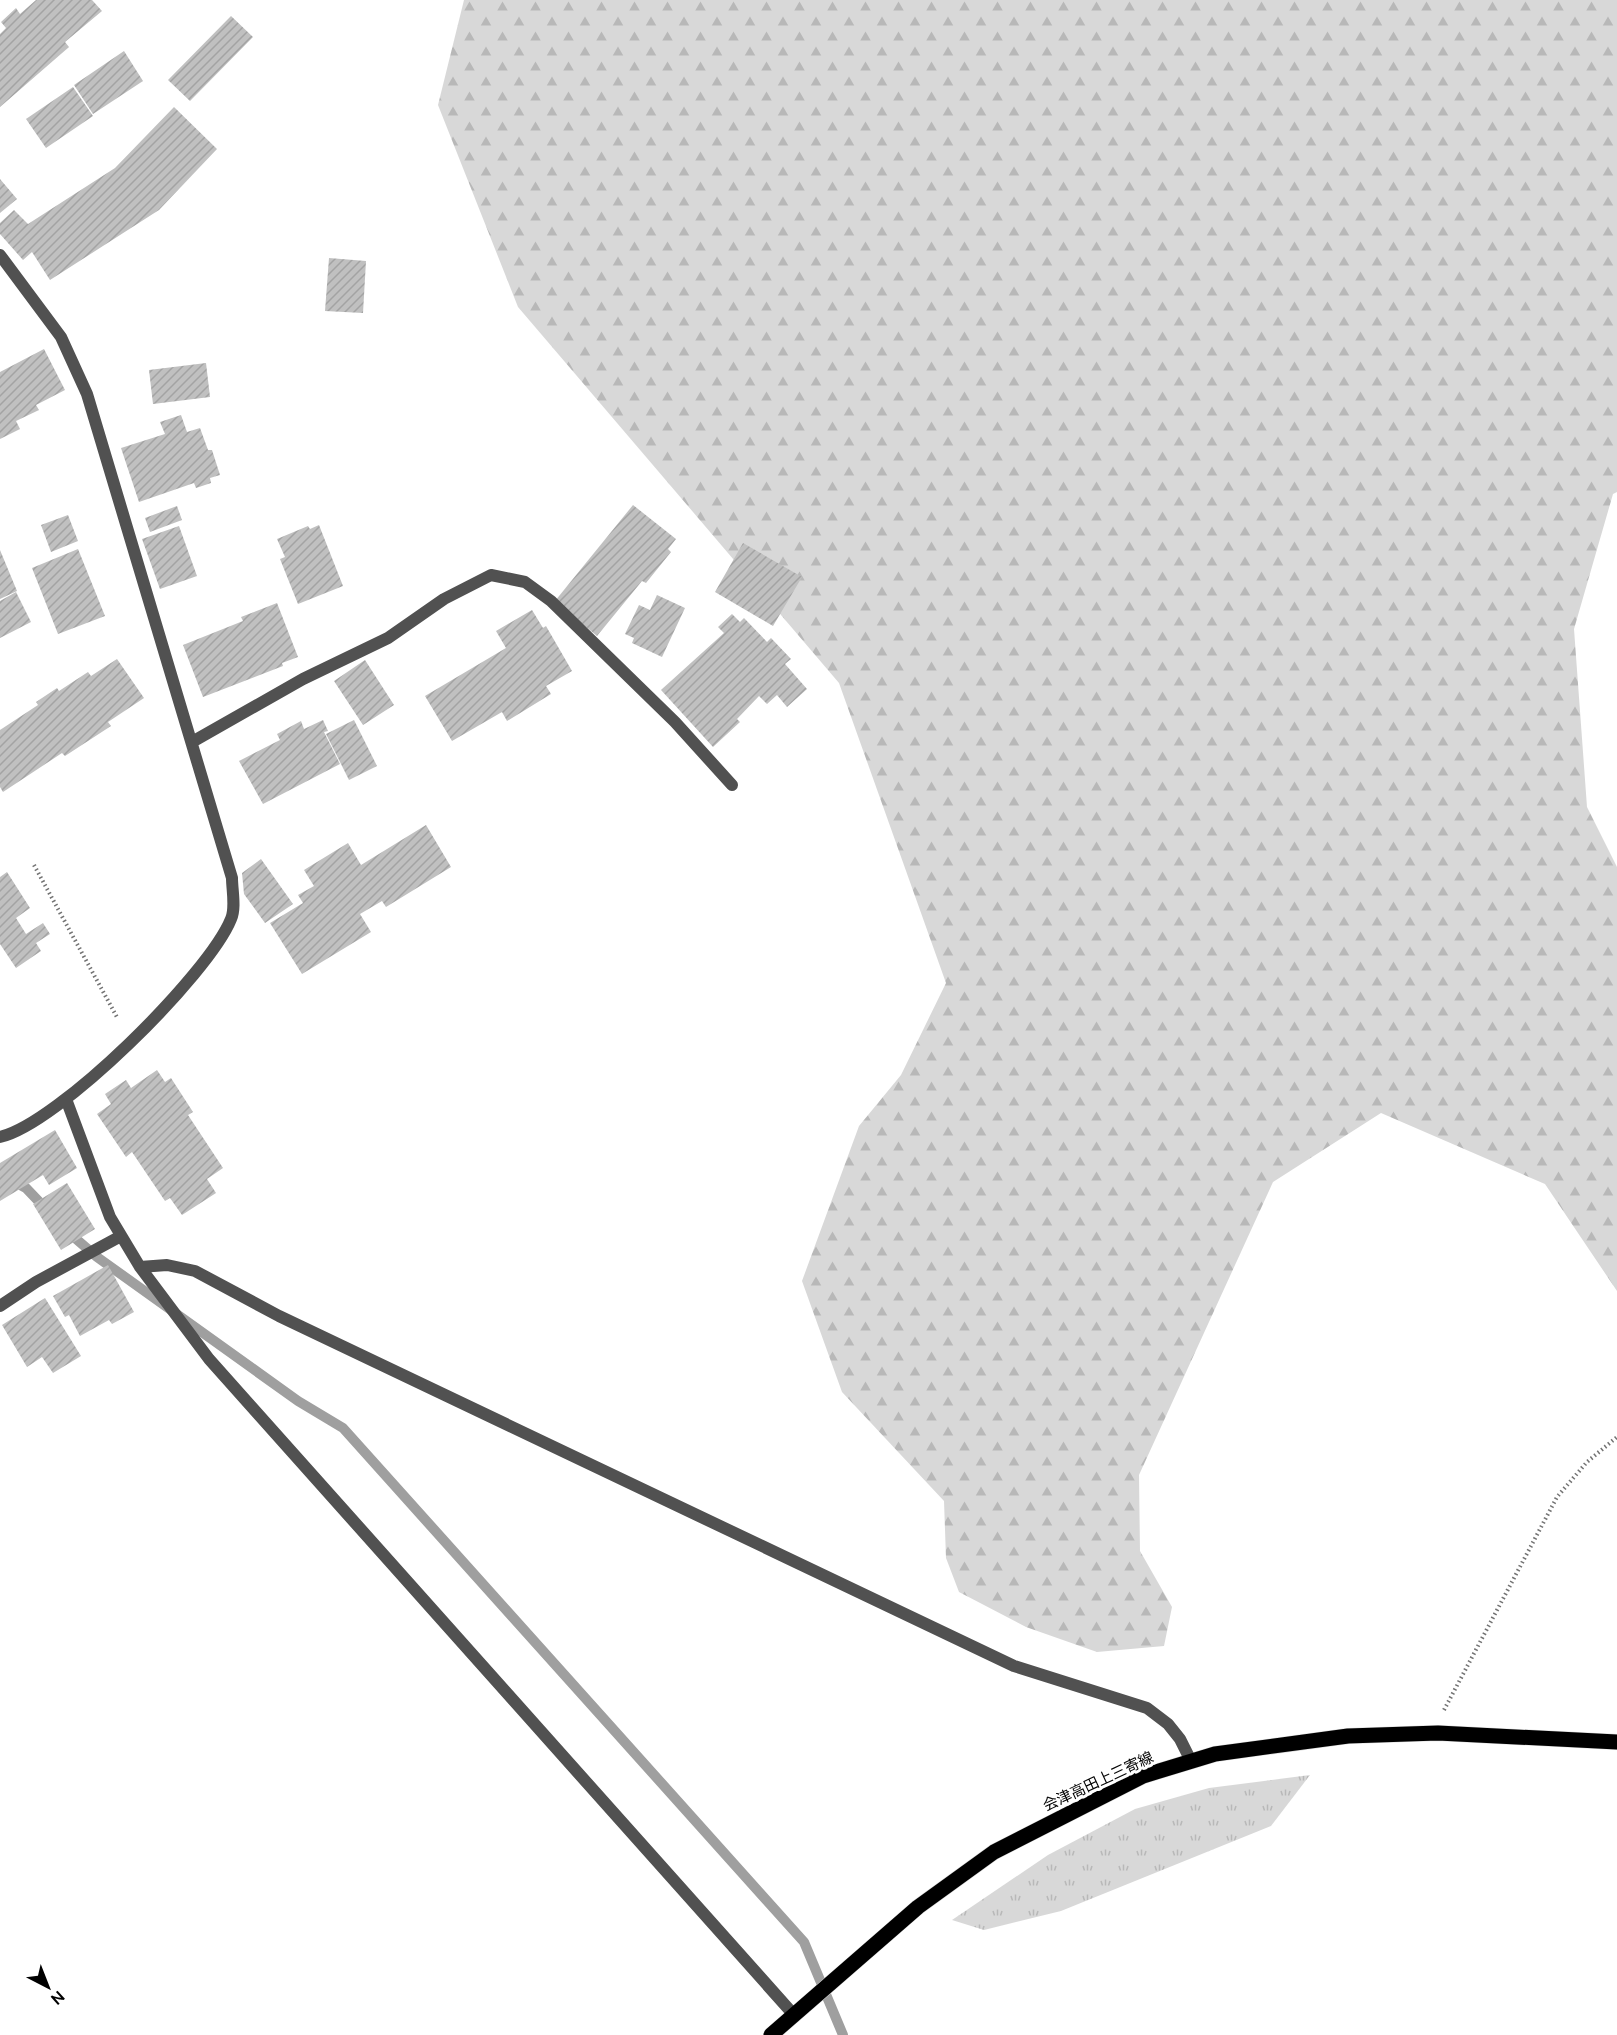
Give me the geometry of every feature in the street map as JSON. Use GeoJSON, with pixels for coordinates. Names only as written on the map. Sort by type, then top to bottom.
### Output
{"type":"FeatureCollection","features":[{"type":"Feature","properties":{"kind":"main road","name":"会津高田上三寄線"},"geometry":{"type":"LineString","coordinates":[[771,2035],[918,1907],[994,1852],[1143,1776],[1215,1754],[1348,1736],[1438,1732],[1617,1742]]}},
{"type":"Feature","properties":{"kind":"street"},"geometry":{"type":"LineString","coordinates":[[0,255],[61,337],[87,394],[232,878],[232,917],[196,974],[90,1080],[45,1115],[11,1135],[0,1137]]}},
{"type":"Feature","properties":{"kind":"street"},"geometry":{"type":"LineString","coordinates":[[192,742],[303,679],[388,638],[444,599],[491,575],[499,575],[525,582],[550,602],[675,722],[732,785]]}},
{"type":"Feature","properties":{"kind":"street"},"geometry":{"type":"LineString","coordinates":[[66,1099],[110,1217],[140,1267],[209,1359],[794,2014]]}},
{"type":"Feature","properties":{"kind":"street"},"geometry":{"type":"LineString","coordinates":[[0,1306],[36,1282],[121,1236]]}},
{"type":"Feature","properties":{"kind":"street"},"geometry":{"type":"LineString","coordinates":[[140,1267],[167,1265],[195,1271],[279,1316],[1014,1666],[1147,1708],[1180,1738],[1191,1761]]}},
{"type":"Feature","properties":{"kind":"path"},"geometry":{"type":"LineString","coordinates":[[34,865],[130,1041]]}},
{"type":"Feature","properties":{"kind":"path"},"geometry":{"type":"LineString","coordinates":[[1438,1732],[1447,1701],[1557,1497],[1587,1462],[1617,1437]]}},
{"type":"Feature","properties":{"kind":"green space"},"geometry":{"type":"Polygon","coordinates":[[[464,0],[1617,0],[1617,492],[1613,494],[1574,629],[1587,807],[1617,867],[1617,1291],[1545,1184],[1381,1113],[1273,1182],[1139,1475],[1140,1551],[1172,1607],[1164,1646],[1097,1652],[1026,1627],[959,1592],[946,1558],[944,1501],[842,1392],[802,1281],[859,1126],[901,1075],[946,983],[839,683],[518,307],[438,105],[464,0]]]}},
{"type":"Feature","properties":{"kind":"green space"},"geometry":{"type":"Polygon","coordinates":[[[1310,1775],[1271,1826],[1061,1911],[984,1930],[952,1920],[1048,1855],[1135,1809],[1209,1788],[1310,1775]]]}},
{"type":"Feature","properties":{"kind":"building"},"geometry":{"type":"Polygon","coordinates":[[[36,0],[92,0],[102,11],[65,42],[69,47],[0,107],[0,34],[6,28],[1,22],[16,8],[20,14],[36,0]]]}},
{"type":"Feature","properties":{"kind":"building"},"geometry":{"type":"Polygon","coordinates":[[[231,16],[253,37],[190,101],[168,80],[231,16]]]}},
{"type":"Feature","properties":{"kind":"building"},"geometry":{"type":"Polygon","coordinates":[[[124,51],[143,81],[93,114],[74,85],[124,51]]]}},
{"type":"Feature","properties":{"kind":"building"},"geometry":{"type":"Polygon","coordinates":[[[73,87],[93,116],[46,148],[26,119],[73,87]]]}},
{"type":"Feature","properties":{"kind":"building"},"geometry":{"type":"Polygon","coordinates":[[[174,107],[217,149],[159,210],[50,280],[32,252],[23,260],[0,234],[0,223],[14,210],[28,224],[115,168],[174,107]]]}},
{"type":"Feature","properties":{"kind":"building"},"geometry":{"type":"Polygon","coordinates":[[[0,179],[17,199],[0,213],[0,179]]]}},
{"type":"Feature","properties":{"kind":"building"},"geometry":{"type":"Polygon","coordinates":[[[329,258],[366,261],[363,313],[325,311],[329,258]]]}},
{"type":"Feature","properties":{"kind":"building"},"geometry":{"type":"Polygon","coordinates":[[[44,349],[65,390],[36,405],[39,410],[16,421],[20,429],[0,439],[0,372],[44,349]]]}},
{"type":"Feature","properties":{"kind":"building"},"geometry":{"type":"Polygon","coordinates":[[[206,363],[210,397],[153,404],[149,370],[206,363]]]}},
{"type":"Feature","properties":{"kind":"building"},"geometry":{"type":"Polygon","coordinates":[[[181,415],[187,432],[200,428],[208,450],[212,450],[220,475],[210,478],[211,483],[196,488],[194,483],[139,502],[121,448],[165,434],[160,422],[181,415]]]}},
{"type":"Feature","properties":{"kind":"building"},"geometry":{"type":"Polygon","coordinates":[[[633,505],[676,539],[668,549],[671,552],[646,583],[642,581],[597,636],[555,601],[633,505]]]}},
{"type":"Feature","properties":{"kind":"building"},"geometry":{"type":"Polygon","coordinates":[[[177,506],[182,520],[150,532],[145,518],[177,506]]]}},
{"type":"Feature","properties":{"kind":"building"},"geometry":{"type":"Polygon","coordinates":[[[68,515],[78,541],[51,552],[41,525],[68,515]]]}},
{"type":"Feature","properties":{"kind":"building"},"geometry":{"type":"Polygon","coordinates":[[[319,525],[343,586],[298,604],[280,559],[285,557],[277,539],[308,526],[310,529],[319,525]]]}},
{"type":"Feature","properties":{"kind":"building"},"geometry":{"type":"Polygon","coordinates":[[[179,526],[197,576],[160,589],[142,539],[179,526]]]}},
{"type":"Feature","properties":{"kind":"building"},"geometry":{"type":"Polygon","coordinates":[[[743,543],[802,577],[773,626],[715,592],[743,543]]]}},
{"type":"Feature","properties":{"kind":"building"},"geometry":{"type":"Polygon","coordinates":[[[78,549],[105,616],[58,634],[32,568],[78,549]]]}},
{"type":"Feature","properties":{"kind":"building"},"geometry":{"type":"Polygon","coordinates":[[[0,550],[17,591],[0,599],[0,550]]]}},
{"type":"Feature","properties":{"kind":"building"},"geometry":{"type":"Polygon","coordinates":[[[16,592],[31,622],[0,638],[0,601],[16,592]]]}},
{"type":"Feature","properties":{"kind":"building"},"geometry":{"type":"Polygon","coordinates":[[[657,595],[685,608],[662,657],[632,643],[634,638],[625,634],[639,605],[650,610],[657,595]]]}},
{"type":"Feature","properties":{"kind":"building"},"geometry":{"type":"Polygon","coordinates":[[[277,603],[298,657],[282,663],[283,666],[203,697],[183,645],[243,621],[241,617],[277,603]]]}},
{"type":"Feature","properties":{"kind":"building"},"geometry":{"type":"Polygon","coordinates":[[[532,610],[543,628],[546,626],[572,671],[546,686],[551,694],[507,721],[502,712],[452,741],[425,696],[506,648],[496,631],[532,610]]]}},
{"type":"Feature","properties":{"kind":"building"},"geometry":{"type":"Polygon","coordinates":[[[732,614],[740,622],[744,618],[767,642],[771,638],[791,659],[785,664],[807,689],[787,707],[777,695],[767,704],[759,696],[737,719],[740,722],[713,747],[661,690],[724,633],[718,627],[732,614]]]}},
{"type":"Feature","properties":{"kind":"building"},"geometry":{"type":"Polygon","coordinates":[[[117,659],[144,698],[108,722],[111,726],[65,756],[62,753],[3,792],[0,787],[0,730],[38,705],[36,702],[57,688],[59,691],[88,672],[91,676],[117,659]]]}},
{"type":"Feature","properties":{"kind":"building"},"geometry":{"type":"Polygon","coordinates":[[[365,660],[394,705],[363,725],[334,681],[365,660]]]}},
{"type":"Feature","properties":{"kind":"building"},"geometry":{"type":"Polygon","coordinates":[[[323,720],[328,731],[324,732],[340,764],[263,804],[239,761],[280,740],[277,734],[301,721],[304,729],[323,720]]]}},
{"type":"Feature","properties":{"kind":"building"},"geometry":{"type":"Polygon","coordinates":[[[354,720],[377,766],[349,780],[326,734],[354,720]]]}},
{"type":"Feature","properties":{"kind":"building"},"geometry":{"type":"Polygon","coordinates":[[[426,825],[451,867],[386,907],[382,901],[360,914],[371,932],[302,974],[270,923],[303,903],[298,895],[314,886],[304,870],[348,843],[361,865],[426,825]]]}},
{"type":"Feature","properties":{"kind":"building"},"geometry":{"type":"Polygon","coordinates":[[[261,859],[293,904],[265,923],[244,894],[242,873],[261,859]]]}},
{"type":"Feature","properties":{"kind":"building"},"geometry":{"type":"Polygon","coordinates":[[[7,872],[30,908],[16,918],[26,934],[43,923],[50,934],[36,943],[41,951],[16,968],[0,944],[0,877],[7,872]]]}},
{"type":"Feature","properties":{"kind":"building"},"geometry":{"type":"Polygon","coordinates":[[[157,1070],[165,1082],[171,1078],[193,1112],[188,1115],[223,1168],[207,1179],[216,1193],[182,1215],[170,1198],[165,1201],[132,1152],[126,1157],[97,1114],[111,1104],[105,1094],[126,1080],[131,1088],[157,1070]]]}},
{"type":"Feature","properties":{"kind":"building"},"geometry":{"type":"Polygon","coordinates":[[[55,1130],[77,1168],[49,1185],[43,1175],[0,1201],[0,1163],[55,1130]]]}},
{"type":"Feature","properties":{"kind":"building"},"geometry":{"type":"Polygon","coordinates":[[[67,1183],[95,1229],[61,1250],[33,1204],[67,1183]]]}},
{"type":"Feature","properties":{"kind":"building"},"geometry":{"type":"Polygon","coordinates":[[[108,1265],[134,1312],[112,1324],[109,1320],[80,1336],[69,1315],[65,1317],[53,1296],[108,1265]]]}},
{"type":"Feature","properties":{"kind":"building"},"geometry":{"type":"Polygon","coordinates":[[[45,1298],[81,1356],[53,1373],[42,1357],[27,1367],[2,1325],[45,1298]]]}},
{"type":"Feature","properties":{"kind":"waterway"},"geometry":{"type":"LineString","coordinates":[[0,1174],[26,1188],[47,1210]]}},
{"type":"Feature","properties":{"kind":"waterway"},"geometry":{"type":"LineString","coordinates":[[68,1232],[97,1257],[298,1401],[343,1428],[804,1942],[843,2035]]}}]}
